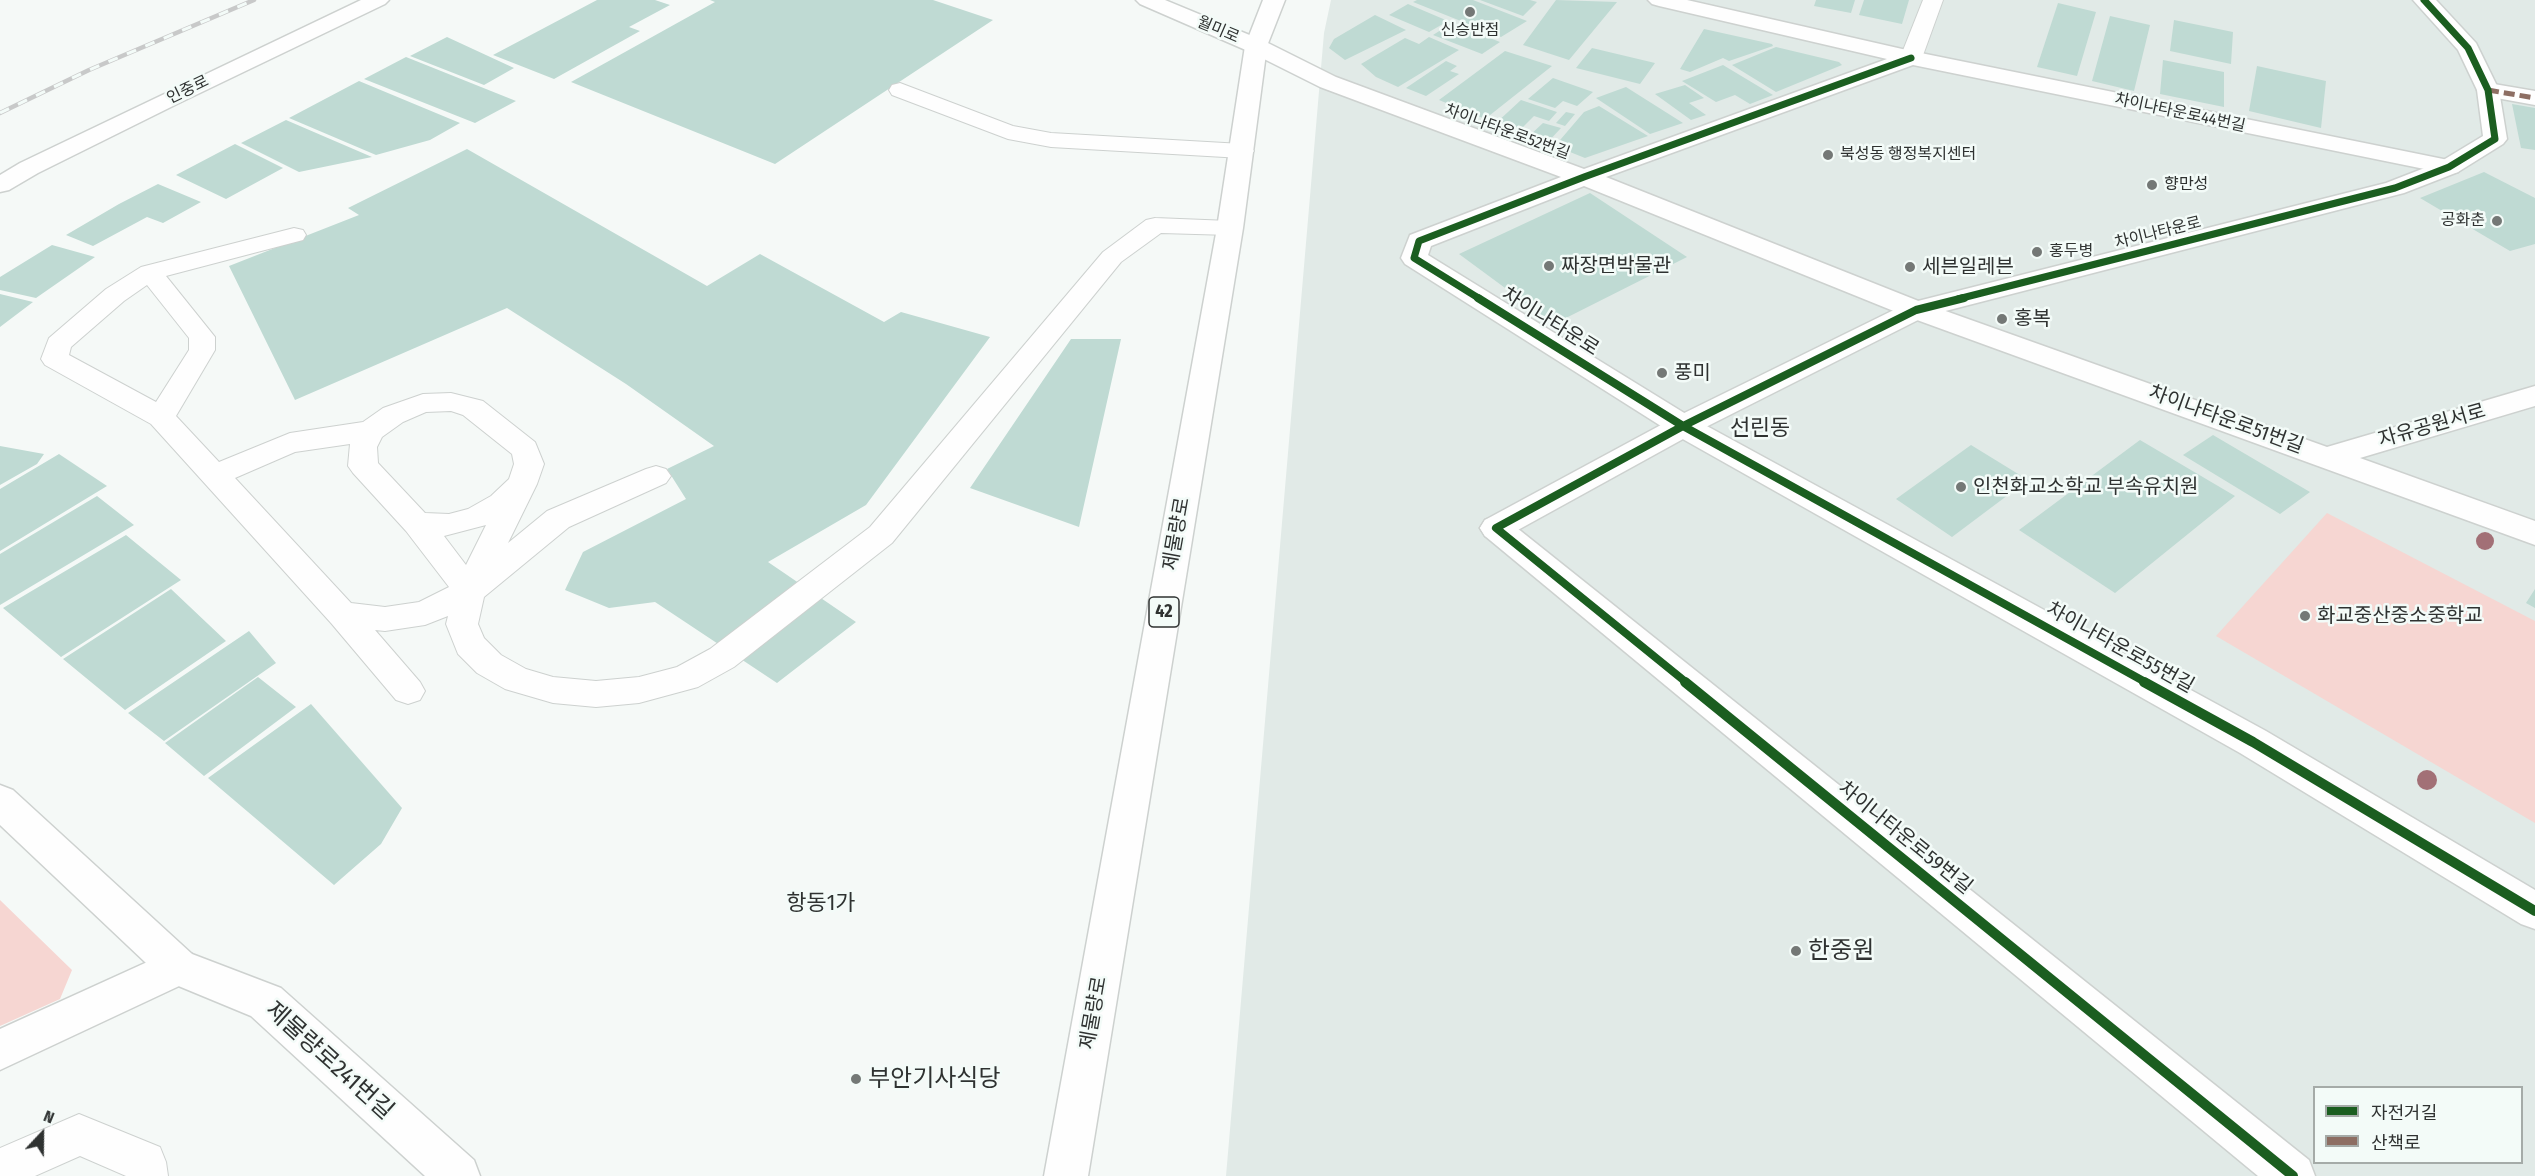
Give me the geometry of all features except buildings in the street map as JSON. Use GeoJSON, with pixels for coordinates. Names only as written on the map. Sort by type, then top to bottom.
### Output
{"type":"FeatureCollection","features":[{"type":"Feature","properties":{"kind":"street","name":"인중로"},"geometry":{"type":"LineString","coordinates":[[0,186],[29,168],[171,98],[378,0]]}},
{"type":"Feature","properties":{"kind":"street","name":"월미로"},"geometry":{"type":"LineString","coordinates":[[1147,0],[1256,46]]}},
{"type":"Feature","properties":{"kind":"street","name":"제물량로"},"geometry":{"type":"LineString","coordinates":[[1066,1176],[1230,228],[1256,46],[1274,0]]}},
{"type":"Feature","properties":{"kind":"street","name":"차이나타운로44번길"},"geometry":{"type":"LineString","coordinates":[[1659,0],[1911,58],[2449,167]]}},
{"type":"Feature","properties":{"kind":"street","name":"차이나타운로"},"geometry":{"type":"LineString","coordinates":[[1496,528],[1683,426],[1916,310],[2395,188],[2449,167],[2495,139],[2488,90],[2468,48],[2424,0]]}},
{"type":"Feature","properties":{"kind":"street","name":"차이나타운로52번길"},"geometry":{"type":"LineString","coordinates":[[1256,46],[1328,82],[1584,177],[1916,310]]}},
{"type":"Feature","properties":{"kind":"street"},"geometry":{"type":"LineString","coordinates":[[1584,177],[1911,58]]}},
{"type":"Feature","properties":{"kind":"street"},"geometry":{"type":"LineString","coordinates":[[2488,90],[2535,98]]}},
{"type":"Feature","properties":{"kind":"street","name":"차이나타운로"},"geometry":{"type":"LineString","coordinates":[[1584,177],[1419,241],[1414,258],[1683,426]]}},
{"type":"Feature","properties":{"kind":"street","name":"차이나타운로51번길"},"geometry":{"type":"LineString","coordinates":[[1916,310],[2535,533]]}},
{"type":"Feature","properties":{"kind":"street","name":"자유공원서로"},"geometry":{"type":"LineString","coordinates":[[2329,457],[2535,396]]}},
{"type":"Feature","properties":{"kind":"street","name":"차이나타운로55번길"},"geometry":{"type":"LineString","coordinates":[[1683,426],[2253,742],[2535,911]]}},
{"type":"Feature","properties":{"kind":"street","name":"차이나타운로59번길"},"geometry":{"type":"LineString","coordinates":[[1496,528],[2293,1176]]}},
{"type":"Feature","properties":{"kind":"street","name":"제물량로241번길"},"geometry":{"type":"LineString","coordinates":[[0,801],[178,967],[266,1002],[458,1176]]}},
{"type":"Feature","properties":{"kind":"street"},"geometry":{"type":"LineString","coordinates":[[0,1050],[178,967]]}},
{"type":"Feature","properties":{"kind":"lane"},"geometry":{"type":"LineString","coordinates":[[1911,58],[1933,0]]}},
{"type":"Feature","properties":{"kind":"lane"},"geometry":{"type":"LineString","coordinates":[[900,90],[1008,132],[1051,140],[1242,151]]}},
{"type":"Feature","properties":{"kind":"lane"},"geometry":{"type":"LineString","coordinates":[[469,591],[417,523],[363,466],[363,447],[371,431],[393,415],[423,403],[451,402],[473,408],[525,449],[529,464],[522,484],[469,591],[462,624],[470,645],[489,664],[517,680],[553,690],[596,694],[639,690],[686,678],[722,658],[881,536],[1112,257],[1155,225],[1230,228]]}},
{"type":"Feature","properties":{"kind":"lane"},"geometry":{"type":"LineString","coordinates":[[294,235],[150,272],[115,295],[58,344],[55,358],[161,417],[342,614],[408,691]]}},
{"type":"Feature","properties":{"kind":"lane"},"geometry":{"type":"LineString","coordinates":[[150,272],[202,337],[202,350],[161,417]]}},
{"type":"Feature","properties":{"kind":"lane"},"geometry":{"type":"LineString","coordinates":[[215,475],[290,443],[371,431]]}},
{"type":"Feature","properties":{"kind":"lane"},"geometry":{"type":"LineString","coordinates":[[342,614],[385,619],[425,613],[469,591],[558,519],[656,476]]}},
{"type":"Feature","properties":{"kind":"lane"},"geometry":{"type":"LineString","coordinates":[[417,523],[449,525],[478,518],[502,504],[522,484]]}},
{"type":"Feature","properties":{"kind":"lane"},"geometry":{"type":"LineString","coordinates":[[0,1170],[79,1135],[145,1162],[147,1176]]}},
{"type":"Feature","properties":{"kind":"shaded area"},"geometry":{"type":"Polygon","coordinates":[[[1331,0],[2535,0],[2535,1176],[1226,1176],[1324,33],[1331,0]]]}},
{"type":"Feature","properties":{"kind":"shaded area"},"geometry":{"type":"Polygon","coordinates":[[[2327,513],[2535,621],[2535,823],[2216,636],[2327,513]]]}},
{"type":"Feature","properties":{"kind":"shaded area"},"geometry":{"type":"Polygon","coordinates":[[[0,900],[72,970],[60,999],[0,1026],[0,900]]]}},
{"type":"Feature","properties":{"kind":"railway"},"geometry":{"type":"LineString","coordinates":[[0,113],[89,70],[254,0]]}},
{"type":"Feature","properties":{"kind":"marked path"},"geometry":{"type":"LineString","coordinates":[[2488,90],[2535,98]]}},
{"type":"Feature","properties":{"kind":"cycle path"},"geometry":{"type":"LineString","coordinates":[[2293,1176],[1496,528],[1683,426],[1916,310],[2395,188],[2449,167],[2495,139],[2488,90],[2468,48],[2424,0]]}},
{"type":"Feature","properties":{"kind":"cycle path"},"geometry":{"type":"LineString","coordinates":[[1911,58],[1584,177],[1419,241],[1414,258],[1683,426],[2253,742],[2535,911]]}},
{"type":"Feature","properties":{"kind":"place","name":"신승반점"},"geometry":{"type":"Point","coordinates":[1470,12]}},
{"type":"Feature","properties":{"kind":"place","name":"북성동 행정복지센터"},"geometry":{"type":"Point","coordinates":[1828,155]}},
{"type":"Feature","properties":{"kind":"place","name":"향만성"},"geometry":{"type":"Point","coordinates":[2152,185]}},
{"type":"Feature","properties":{"kind":"place","name":"공화춘"},"geometry":{"type":"Point","coordinates":[2497,221]}},
{"type":"Feature","properties":{"kind":"place","name":"홍두병"},"geometry":{"type":"Point","coordinates":[2037,252]}},
{"type":"Feature","properties":{"kind":"place","name":"짜장면박물관"},"geometry":{"type":"Point","coordinates":[1549,266]}},
{"type":"Feature","properties":{"kind":"place","name":"세븐일레븐"},"geometry":{"type":"Point","coordinates":[1910,267]}},
{"type":"Feature","properties":{"kind":"place","name":"홍복"},"geometry":{"type":"Point","coordinates":[2002,319]}},
{"type":"Feature","properties":{"kind":"place","name":"풍미"},"geometry":{"type":"Point","coordinates":[1662,373]}},
{"type":"Feature","properties":{"kind":"place","name":"인천화교소학교 부속유치원"},"geometry":{"type":"Point","coordinates":[1961,487]}},
{"type":"Feature","properties":{"kind":"place","name":"화교중산중소중학교"},"geometry":{"type":"Point","coordinates":[2305,616]}},
{"type":"Feature","properties":{"kind":"place","name":"한중원"},"geometry":{"type":"Point","coordinates":[1796,951]}},
{"type":"Feature","properties":{"kind":"place","name":"부안기사식당"},"geometry":{"type":"Point","coordinates":[856,1079]}},
{"type":"Feature","properties":{"kind":"district","name":"선린동"},"geometry":{"type":"Point","coordinates":[1760,429]}},
{"type":"Feature","properties":{"kind":"district","name":"항동1가"},"geometry":{"type":"Point","coordinates":[821,904]}}]}
